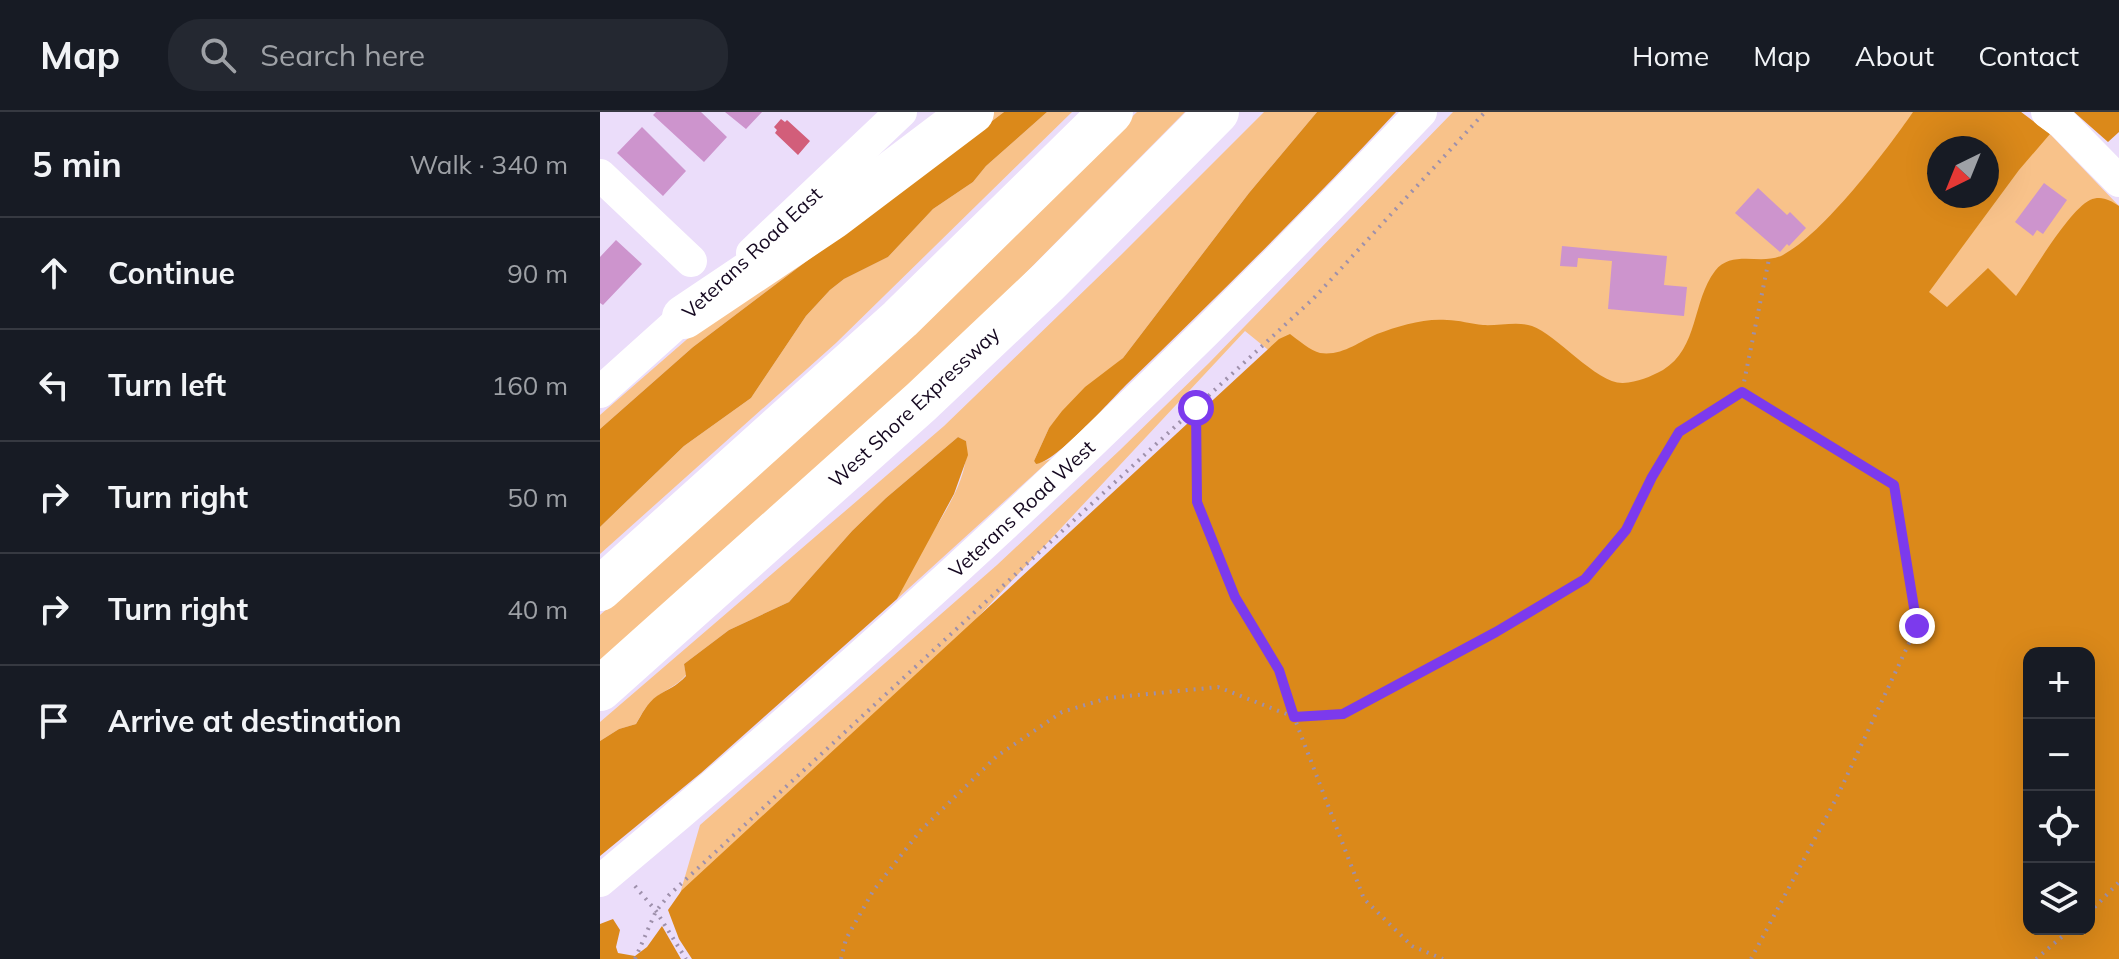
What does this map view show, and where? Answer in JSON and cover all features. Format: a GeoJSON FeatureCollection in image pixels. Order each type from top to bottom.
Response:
{"type":"FeatureCollection","features":[{"type":"Feature","properties":{"kind":"highway"},"geometry":{"type":"LineString","coordinates":[[684,317],[833,217],[972,112]]}},
{"type":"Feature","properties":{"kind":"highway"},"geometry":{"type":"LineString","coordinates":[[600,589],[889,330],[1111,112]]}},
{"type":"Feature","properties":{"kind":"highway","name":"West Shore Expressway"},"geometry":{"type":"LineString","coordinates":[[600,689],[921,402],[1048,282],[1217,112]]}},
{"type":"Feature","properties":{"kind":"street","name":"Veterans Road East"},"geometry":{"type":"LineString","coordinates":[[600,392],[901,112]]}},
{"type":"Feature","properties":{"kind":"street","name":"Veterans Road West"},"geometry":{"type":"LineString","coordinates":[[600,881],[775,732],[1021,512],[1267,272],[1421,112]]}},
{"type":"Feature","properties":{"kind":"street"},"geometry":{"type":"LineString","coordinates":[[2047,112],[2062,123],[2119,181]]}},
{"type":"Feature","properties":{"kind":"street"},"geometry":{"type":"LineString","coordinates":[[600,175],[691,261]]}},
{"type":"Feature","properties":{"kind":"path"},"geometry":{"type":"LineString","coordinates":[[635,959],[656,911],[669,895],[1314,298],[1485,112]]}},
{"type":"Feature","properties":{"kind":"path"},"geometry":{"type":"LineString","coordinates":[[841,959],[846,939],[873,891],[921,830],[997,756],[1062,712],[1108,698],[1218,687],[1294,717],[1343,714],[1496,632],[1585,579],[1626,530],[1679,432],[1742,392],[1769,259]]}},
{"type":"Feature","properties":{"kind":"path"},"geometry":{"type":"LineString","coordinates":[[1742,392],[1894,485],[1917,626],[1837,797],[1751,959]]}},
{"type":"Feature","properties":{"kind":"path"},"geometry":{"type":"LineString","coordinates":[[1196,408],[1197,502],[1235,597],[1279,670],[1364,899],[1412,946],[1443,959]]}},
{"type":"Feature","properties":{"kind":"path"},"geometry":{"type":"LineString","coordinates":[[2095,907],[2119,882]]}},
{"type":"Feature","properties":{"kind":"path"},"geometry":{"type":"LineString","coordinates":[[656,911],[686,959]]}},
{"type":"Feature","properties":{"kind":"path"},"geometry":{"type":"LineString","coordinates":[[2036,959],[2064,935]]}},
{"type":"Feature","properties":{"kind":"shaded area"},"geometry":{"type":"Polygon","coordinates":[[[989,112],[1004,112],[693,347],[600,429],[600,415],[693,334],[989,112]]]}},
{"type":"Feature","properties":{"kind":"shaded area"},"geometry":{"type":"Polygon","coordinates":[[[1004,112],[1047,112],[986,166],[973,182],[933,209],[888,257],[844,279],[830,290],[806,316],[751,398],[684,446],[600,527],[600,429],[693,347],[1004,112]]]}},
{"type":"Feature","properties":{"kind":"shaded area"},"geometry":{"type":"Polygon","coordinates":[[[1047,112],[1072,112],[836,343],[600,554],[600,527],[684,446],[751,398],[806,316],[830,290],[844,279],[888,257],[933,209],[973,182],[986,166],[1047,112]]]}},
{"type":"Feature","properties":{"kind":"shaded area"},"geometry":{"type":"Polygon","coordinates":[[[1137,112],[1185,112],[886,410],[600,662],[600,615],[791,445],[1137,112]]]}},
{"type":"Feature","properties":{"kind":"shaded area"},"geometry":{"type":"Polygon","coordinates":[[[1264,112],[1317,112],[1249,193],[1123,358],[1049,428],[1034,461],[1036,464],[1051,459],[897,599],[957,488],[966,457],[966,441],[958,437],[852,531],[789,602],[729,630],[684,664],[686,675],[652,701],[636,724],[619,729],[600,741],[600,722],[944,426],[1264,112]]]}},
{"type":"Feature","properties":{"kind":"shaded area"},"geometry":{"type":"Polygon","coordinates":[[[1317,112],[1396,112],[1297,216],[1082,430],[1056,453],[1036,464],[1034,461],[1049,428],[1062,411],[1085,387],[1123,358],[1249,193],[1317,112]]]}},
{"type":"Feature","properties":{"kind":"shaded area"},"geometry":{"type":"Polygon","coordinates":[[[1453,112],[2021,112],[2050,134],[2119,206],[2119,959],[709,959],[677,904],[700,825],[997,565],[1120,450],[1453,112]],[[1245,331],[966,630],[1356,421],[1245,331]]]}},
{"type":"Feature","properties":{"kind":"shaded area"},"geometry":{"type":"Polygon","coordinates":[[[1913,112],[2021,112],[2050,134],[1999,197],[1999,136],[1927,136],[1927,208],[1991,208],[1929,292],[1947,307],[1988,268],[2016,296],[2061,229],[2081,206],[2098,198],[2119,206],[2119,959],[692,959],[679,939],[668,910],[682,890],[1279,339],[1290,334],[1313,350],[1328,353],[1420,321],[1521,324],[1532,326],[1553,338],[1601,376],[1623,383],[1634,382],[1663,370],[1675,361],[1689,337],[1708,283],[1722,264],[1738,259],[1766,259],[1783,255],[1817,229],[1871,168],[1913,112]]]}},
{"type":"Feature","properties":{"kind":"shaded area"},"geometry":{"type":"Polygon","coordinates":[[[2074,112],[2119,112],[2119,132],[2108,142],[2074,112]]]}},
{"type":"Feature","properties":{"kind":"shaded area"},"geometry":{"type":"Polygon","coordinates":[[[781,119],[787,120],[810,141],[798,155],[775,133],[777,130],[774,127],[781,119]]]}},
{"type":"Feature","properties":{"kind":"shaded area"},"geometry":{"type":"Polygon","coordinates":[[[958,437],[966,441],[968,455],[954,494],[897,599],[701,773],[600,856],[600,741],[619,729],[636,724],[653,699],[686,676],[684,664],[729,630],[789,602],[852,531],[958,437]]]}},
{"type":"Feature","properties":{"kind":"shaded area"},"geometry":{"type":"Polygon","coordinates":[[[613,919],[620,930],[616,947],[618,953],[635,956],[647,947],[662,926],[681,959],[600,959],[600,924],[613,919]]]}},
{"type":"Feature","properties":{"kind":"building"},"geometry":{"type":"Polygon","coordinates":[[[656,112],[701,112],[727,137],[704,162],[653,115],[656,112]]]}},
{"type":"Feature","properties":{"kind":"building"},"geometry":{"type":"Polygon","coordinates":[[[725,112],[762,112],[746,129],[725,112]]]}},
{"type":"Feature","properties":{"kind":"building"},"geometry":{"type":"Polygon","coordinates":[[[642,127],[686,171],[663,196],[617,153],[642,127]]]}},
{"type":"Feature","properties":{"kind":"building"},"geometry":{"type":"Polygon","coordinates":[[[2044,183],[2067,200],[2043,234],[2037,230],[2033,236],[2015,222],[2044,183]]]}},
{"type":"Feature","properties":{"kind":"building"},"geometry":{"type":"Polygon","coordinates":[[[1758,188],[1806,228],[1780,252],[1735,213],[1758,188]]]}},
{"type":"Feature","properties":{"kind":"building"},"geometry":{"type":"Polygon","coordinates":[[[616,240],[642,264],[603,305],[600,303],[600,257],[616,240]]]}},
{"type":"Feature","properties":{"kind":"building"},"geometry":{"type":"Polygon","coordinates":[[[1562,246],[1667,256],[1664,285],[1687,287],[1684,316],[1608,309],[1612,261],[1578,258],[1577,267],[1560,266],[1562,246]]]}},
{"type":"Feature","properties":{"kind":"route"},"geometry":{"type":"LineString","coordinates":[[1196,408],[1197,502],[1235,597],[1279,670],[1294,717],[1343,714],[1496,632],[1585,579],[1626,530],[1679,432],[1742,392],[1894,485],[1917,626]]}}]}
